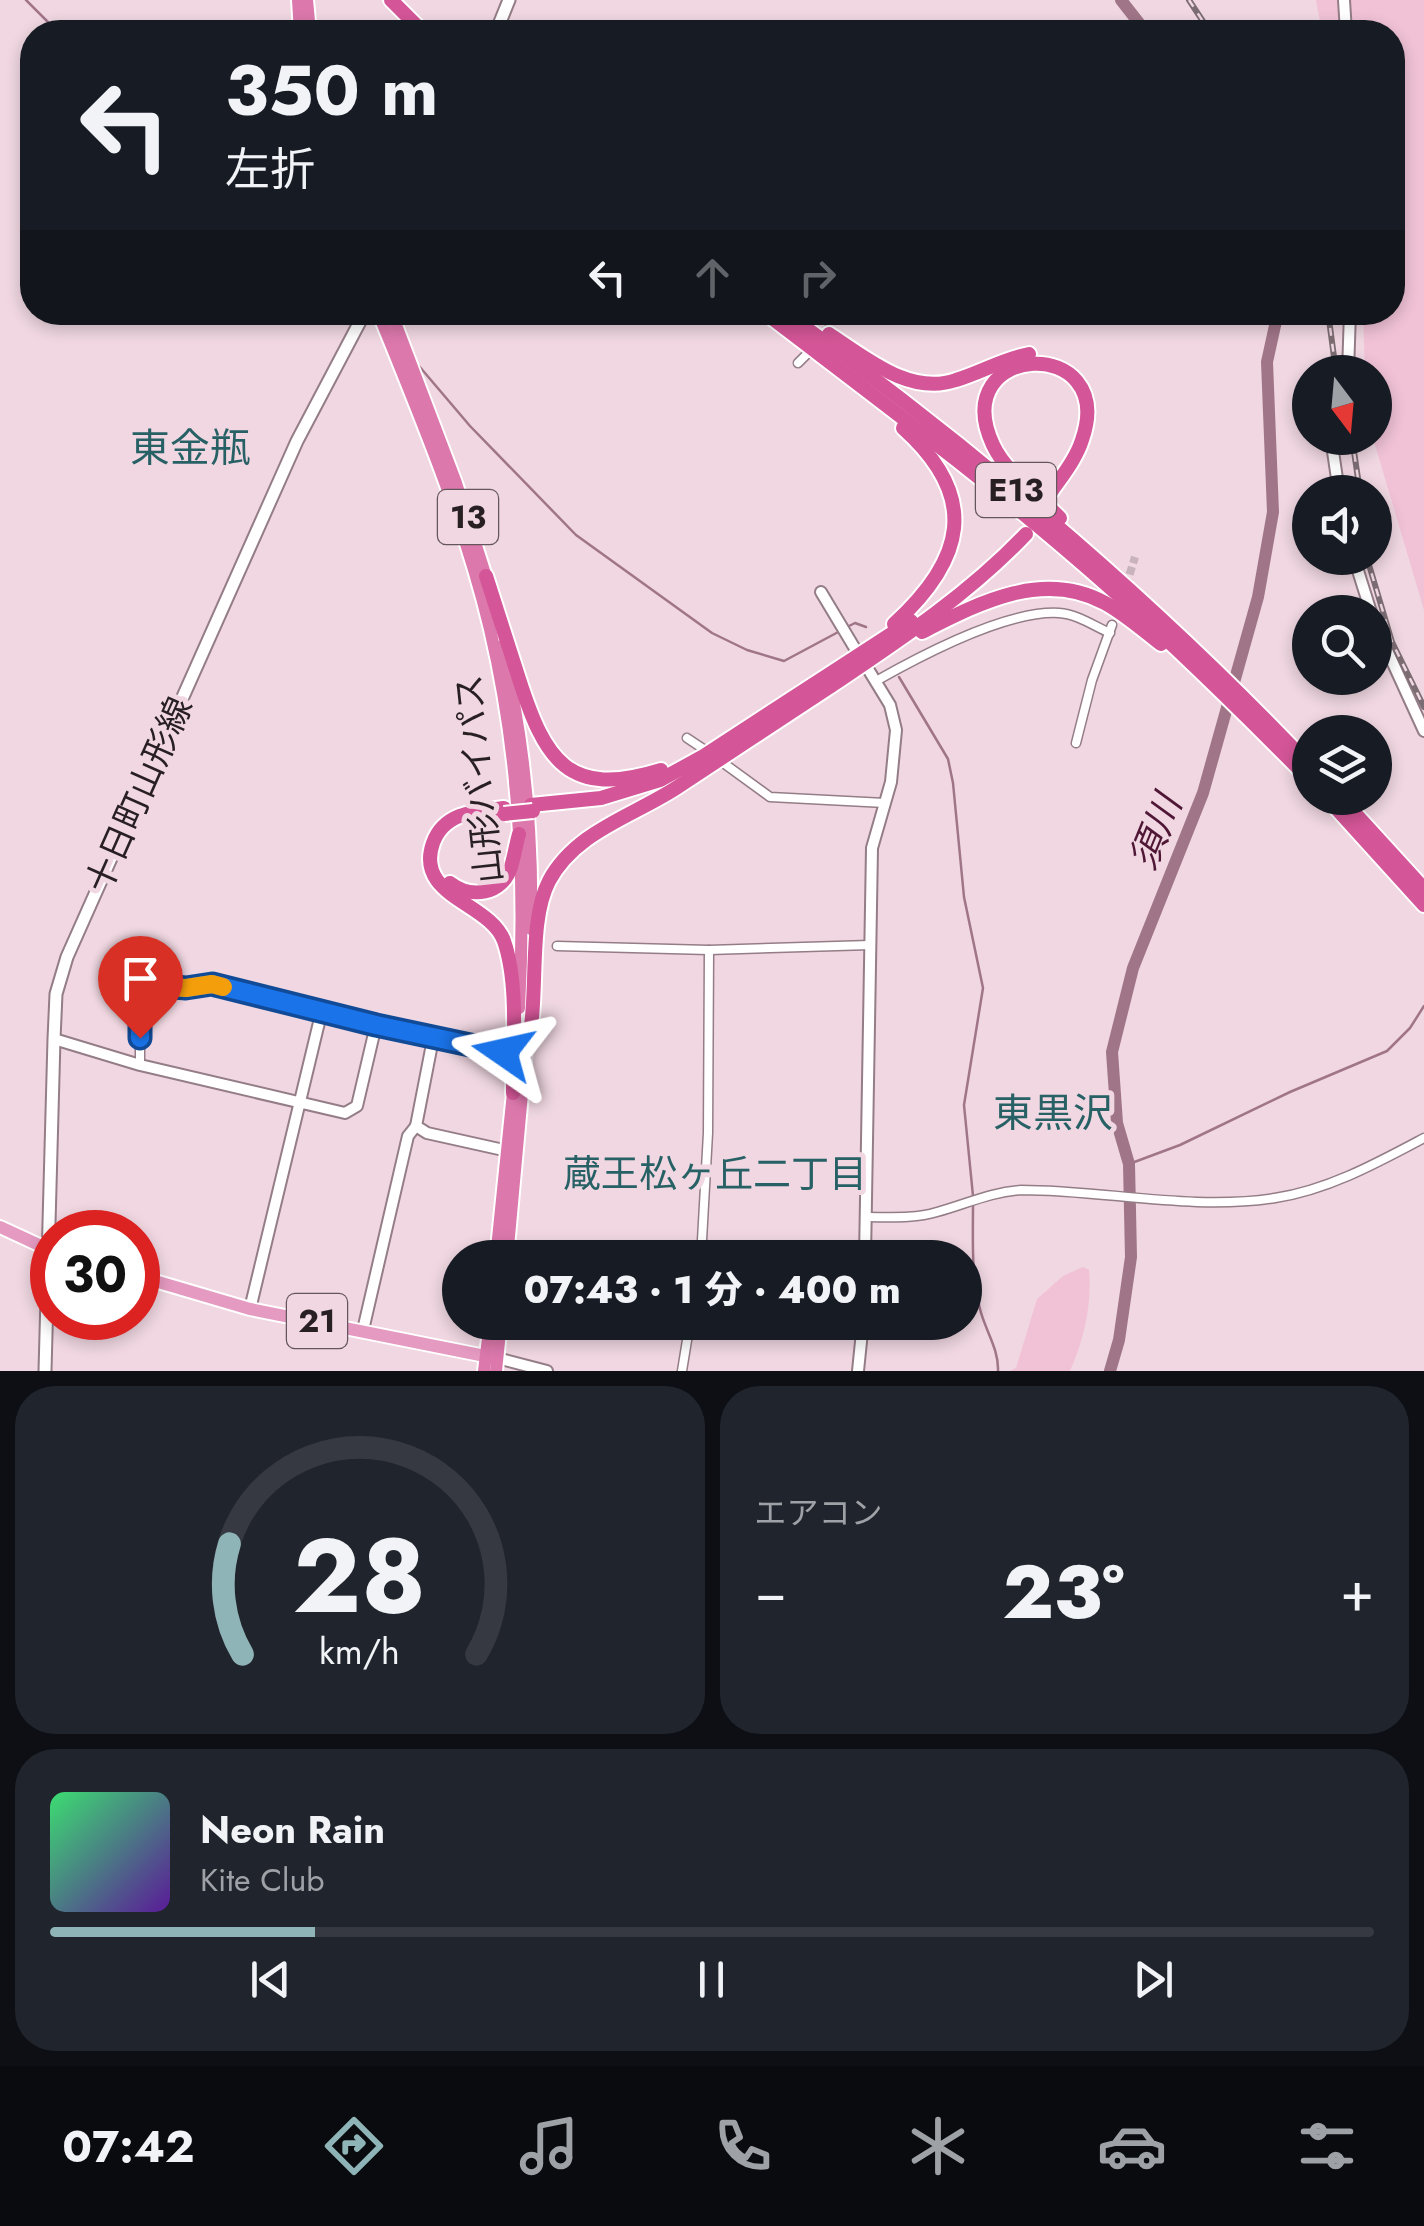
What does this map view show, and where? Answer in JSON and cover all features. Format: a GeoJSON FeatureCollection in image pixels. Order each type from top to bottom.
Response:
{"type":"FeatureCollection","features":[{"type":"Feature","properties":{"kind":"highway"},"geometry":{"type":"LineString","coordinates":[[391,0],[411,20]]}},
{"type":"Feature","properties":{"kind":"highway","name":"山形バイパス"},"geometry":{"type":"LineString","coordinates":[[383,325],[447,488],[490,629],[508,727],[518,834],[521,965],[498,1240]]}},
{"type":"Feature","properties":{"kind":"highway","name":"山形バイパス"},"geometry":{"type":"LineString","coordinates":[[395,325],[443,448],[486,576],[515,703],[526,792],[532,907],[527,1046],[509,1240]]}},
{"type":"Feature","properties":{"kind":"highway"},"geometry":{"type":"LineString","coordinates":[[776,325],[912,436],[936,464],[947,486],[954,537],[946,562],[920,599],[874,650]]}},
{"type":"Feature","properties":{"kind":"highway","name":"E13"},"geometry":{"type":"LineString","coordinates":[[777,325],[958,460],[1201,656],[1292,757]]}},
{"type":"Feature","properties":{"kind":"highway","name":"E13"},"geometry":{"type":"LineString","coordinates":[[802,325],[942,429],[1151,618],[1255,724],[1292,753]]}},
{"type":"Feature","properties":{"kind":"highway"},"geometry":{"type":"LineString","coordinates":[[815,325],[885,370],[930,386],[954,382],[1004,359],[1030,354],[1056,356],[1075,367],[1088,383],[1096,403],[1095,426],[1085,452],[1053,496],[1083,439],[1086,402],[1078,384],[1064,369],[1047,362],[1028,362],[1007,369],[992,386],[985,406],[994,449],[1151,618]]}},
{"type":"Feature","properties":{"kind":"highway"},"geometry":{"type":"LineString","coordinates":[[513,1093],[511,966],[502,936],[493,924],[440,884],[430,859],[435,839],[448,822],[458,816],[601,798],[660,780],[711,756],[874,650],[946,597],[1023,532]]}},
{"type":"Feature","properties":{"kind":"highway"},"geometry":{"type":"LineString","coordinates":[[486,576],[535,730],[557,762],[592,778],[616,780],[711,756]]}},
{"type":"Feature","properties":{"kind":"highway"},"geometry":{"type":"LineString","coordinates":[[874,650],[1024,589],[1079,592],[1151,618]]}},
{"type":"Feature","properties":{"kind":"highway"},"geometry":{"type":"LineString","coordinates":[[527,1046],[534,1020],[541,906],[547,884],[564,858],[585,840],[675,789],[711,756]]}},
{"type":"Feature","properties":{"kind":"highway"},"geometry":{"type":"LineString","coordinates":[[504,811],[464,822],[453,830],[444,840],[438,857],[442,873],[462,892],[491,890],[511,867],[518,834]]}},
{"type":"Feature","properties":{"kind":"highway"},"geometry":{"type":"LineString","coordinates":[[1343,815],[1424,904]]}},
{"type":"Feature","properties":{"kind":"highway"},"geometry":{"type":"LineString","coordinates":[[1356,815],[1424,889]]}},
{"type":"Feature","properties":{"kind":"highway"},"geometry":{"type":"LineString","coordinates":[[484,1371],[493,1361]]}},
{"type":"Feature","properties":{"kind":"main road","name":"十日町山形線"},"geometry":{"type":"LineString","coordinates":[[51,1210],[56,994],[73,943],[297,442],[357,325]]}},
{"type":"Feature","properties":{"kind":"main road"},"geometry":{"type":"LineString","coordinates":[[0,1227],[30,1241]]}},
{"type":"Feature","properties":{"kind":"main road","name":"21"},"geometry":{"type":"LineString","coordinates":[[160,1282],[250,1309],[363,1330],[493,1361]]}},
{"type":"Feature","properties":{"kind":"main road","name":"十日町山形線"},"geometry":{"type":"LineString","coordinates":[[45,1371],[46,1340]]}},
{"type":"Feature","properties":{"kind":"street"},"geometry":{"type":"LineString","coordinates":[[1349,355],[1350,325]]}},
{"type":"Feature","properties":{"kind":"street"},"geometry":{"type":"LineString","coordinates":[[798,363],[806,355]]}},
{"type":"Feature","properties":{"kind":"street"},"geometry":{"type":"LineString","coordinates":[[820,592],[854,648]]}},
{"type":"Feature","properties":{"kind":"street"},"geometry":{"type":"LineString","coordinates":[[876,681],[1015,617],[1058,613],[1074,616],[1111,630],[1092,680],[1076,743]]}},
{"type":"Feature","properties":{"kind":"street"},"geometry":{"type":"LineString","coordinates":[[1392,661],[1424,732]]}},
{"type":"Feature","properties":{"kind":"street"},"geometry":{"type":"LineString","coordinates":[[866,1240],[872,848],[892,782],[896,730],[890,705],[868,669]]}},
{"type":"Feature","properties":{"kind":"street"},"geometry":{"type":"LineString","coordinates":[[686,738],[770,798],[885,803]]}},
{"type":"Feature","properties":{"kind":"street"},"geometry":{"type":"LineString","coordinates":[[557,946],[709,950],[870,945]]}},
{"type":"Feature","properties":{"kind":"street"},"geometry":{"type":"LineString","coordinates":[[702,1240],[708,1133],[709,950]]}},
{"type":"Feature","properties":{"kind":"street"},"geometry":{"type":"LineString","coordinates":[[140,1065],[140,984],[186,988],[212,984],[433,1039],[503,1052]]}},
{"type":"Feature","properties":{"kind":"street"},"geometry":{"type":"LineString","coordinates":[[250,1309],[322,1010]]}},
{"type":"Feature","properties":{"kind":"street"},"geometry":{"type":"LineString","coordinates":[[54,1039],[140,1065],[344,1113],[354,1110],[376,1025]]}},
{"type":"Feature","properties":{"kind":"street"},"geometry":{"type":"LineString","coordinates":[[363,1330],[408,1136],[416,1126],[433,1039]]}},
{"type":"Feature","properties":{"kind":"street"},"geometry":{"type":"LineString","coordinates":[[416,1126],[427,1133],[508,1151]]}},
{"type":"Feature","properties":{"kind":"street"},"geometry":{"type":"LineString","coordinates":[[866,1217],[907,1218],[1021,1190],[1227,1202],[1277,1198],[1336,1181],[1424,1138]]}},
{"type":"Feature","properties":{"kind":"street"},"geometry":{"type":"LineString","coordinates":[[682,1371],[687,1340]]}},
{"type":"Feature","properties":{"kind":"street"},"geometry":{"type":"LineString","coordinates":[[858,1371],[861,1340]]}},
{"type":"Feature","properties":{"kind":"street"},"geometry":{"type":"LineString","coordinates":[[493,1361],[548,1371]]}},
{"type":"Feature","properties":{"kind":"shaded area"},"geometry":{"type":"Polygon","coordinates":[[[1316,0],[1424,0],[1424,610],[1392,502],[1392,475],[1384,475],[1378,455],[1392,455],[1392,355],[1364,355],[1363,325],[1405,325],[1405,20],[1320,20],[1316,0]]]}},
{"type":"Feature","properties":{"kind":"shaded area"},"geometry":{"type":"Polygon","coordinates":[[[1083,1267],[1089,1270],[1088,1309],[1070,1371],[1010,1371],[1016,1368],[1037,1299],[1063,1276],[1083,1267]]]}},
{"type":"Feature","properties":{"kind":"waterway"},"geometry":{"type":"LineString","coordinates":[[26,0],[46,20]]}},
{"type":"Feature","properties":{"kind":"waterway","name":"須川"},"geometry":{"type":"LineString","coordinates":[[1121,0],[1137,20]]}},
{"type":"Feature","properties":{"kind":"waterway","name":"須川"},"geometry":{"type":"LineString","coordinates":[[1110,1371],[1119,1340],[1131,1257],[1129,1164],[1117,1123],[1112,1052],[1133,968],[1203,793],[1258,597],[1273,512],[1267,362],[1275,325]]}},
{"type":"Feature","properties":{"kind":"waterway"},"geometry":{"type":"LineString","coordinates":[[419,366],[470,426],[576,535],[712,633],[747,650],[784,661],[842,630]]}},
{"type":"Feature","properties":{"kind":"waterway"},"geometry":{"type":"LineString","coordinates":[[849,626],[855,623],[866,627]]}},
{"type":"Feature","properties":{"kind":"waterway"},"geometry":{"type":"LineString","coordinates":[[899,677],[948,759],[964,897],[983,988],[964,1105],[973,1196]]}},
{"type":"Feature","properties":{"kind":"waterway"},"geometry":{"type":"LineString","coordinates":[[1129,1164],[1180,1145],[1387,1051],[1410,1028],[1424,1006]]}},
{"type":"Feature","properties":{"kind":"waterway"},"geometry":{"type":"LineString","coordinates":[[973,1204],[975,1283],[998,1371]]}},
{"type":"Feature","properties":{"kind":"tunnel"},"geometry":{"type":"LineString","coordinates":[[824,332],[830,325]]}},
{"type":"Feature","properties":{"kind":"tunnel"},"geometry":{"type":"LineString","coordinates":[[1126,586],[1135,557]]}},
{"type":"Feature","properties":{"kind":"railway"},"geometry":{"type":"LineString","coordinates":[[1189,0],[1202,20]]}},
{"type":"Feature","properties":{"kind":"railway"},"geometry":{"type":"LineString","coordinates":[[1330,325],[1334,355]]}},
{"type":"Feature","properties":{"kind":"railway"},"geometry":{"type":"LineString","coordinates":[[1355,455],[1357,475]]}},
{"type":"Feature","properties":{"kind":"railway"},"geometry":{"type":"LineString","coordinates":[[1372,575],[1392,642],[1424,707]]}},
{"type":"Feature","properties":{"kind":"slow traffic"},"geometry":{"type":"LineString","coordinates":[[140,986],[223,987]]}},
{"type":"Feature","properties":{"kind":"district","name":"東金瓶"},"geometry":{"type":"Point","coordinates":[190,448]}},
{"type":"Feature","properties":{"kind":"district","name":"東黒沢"},"geometry":{"type":"Point","coordinates":[1053,1113]}},
{"type":"Feature","properties":{"kind":"district","name":"蔵王松ヶ丘二丁目"},"geometry":{"type":"Point","coordinates":[715,1173]}},
{"type":"Feature","properties":{"kind":"route"},"geometry":{"type":"LineString","coordinates":[[140,1038],[140,984],[186,988],[212,984],[433,1039],[503,1052]]}}]}
